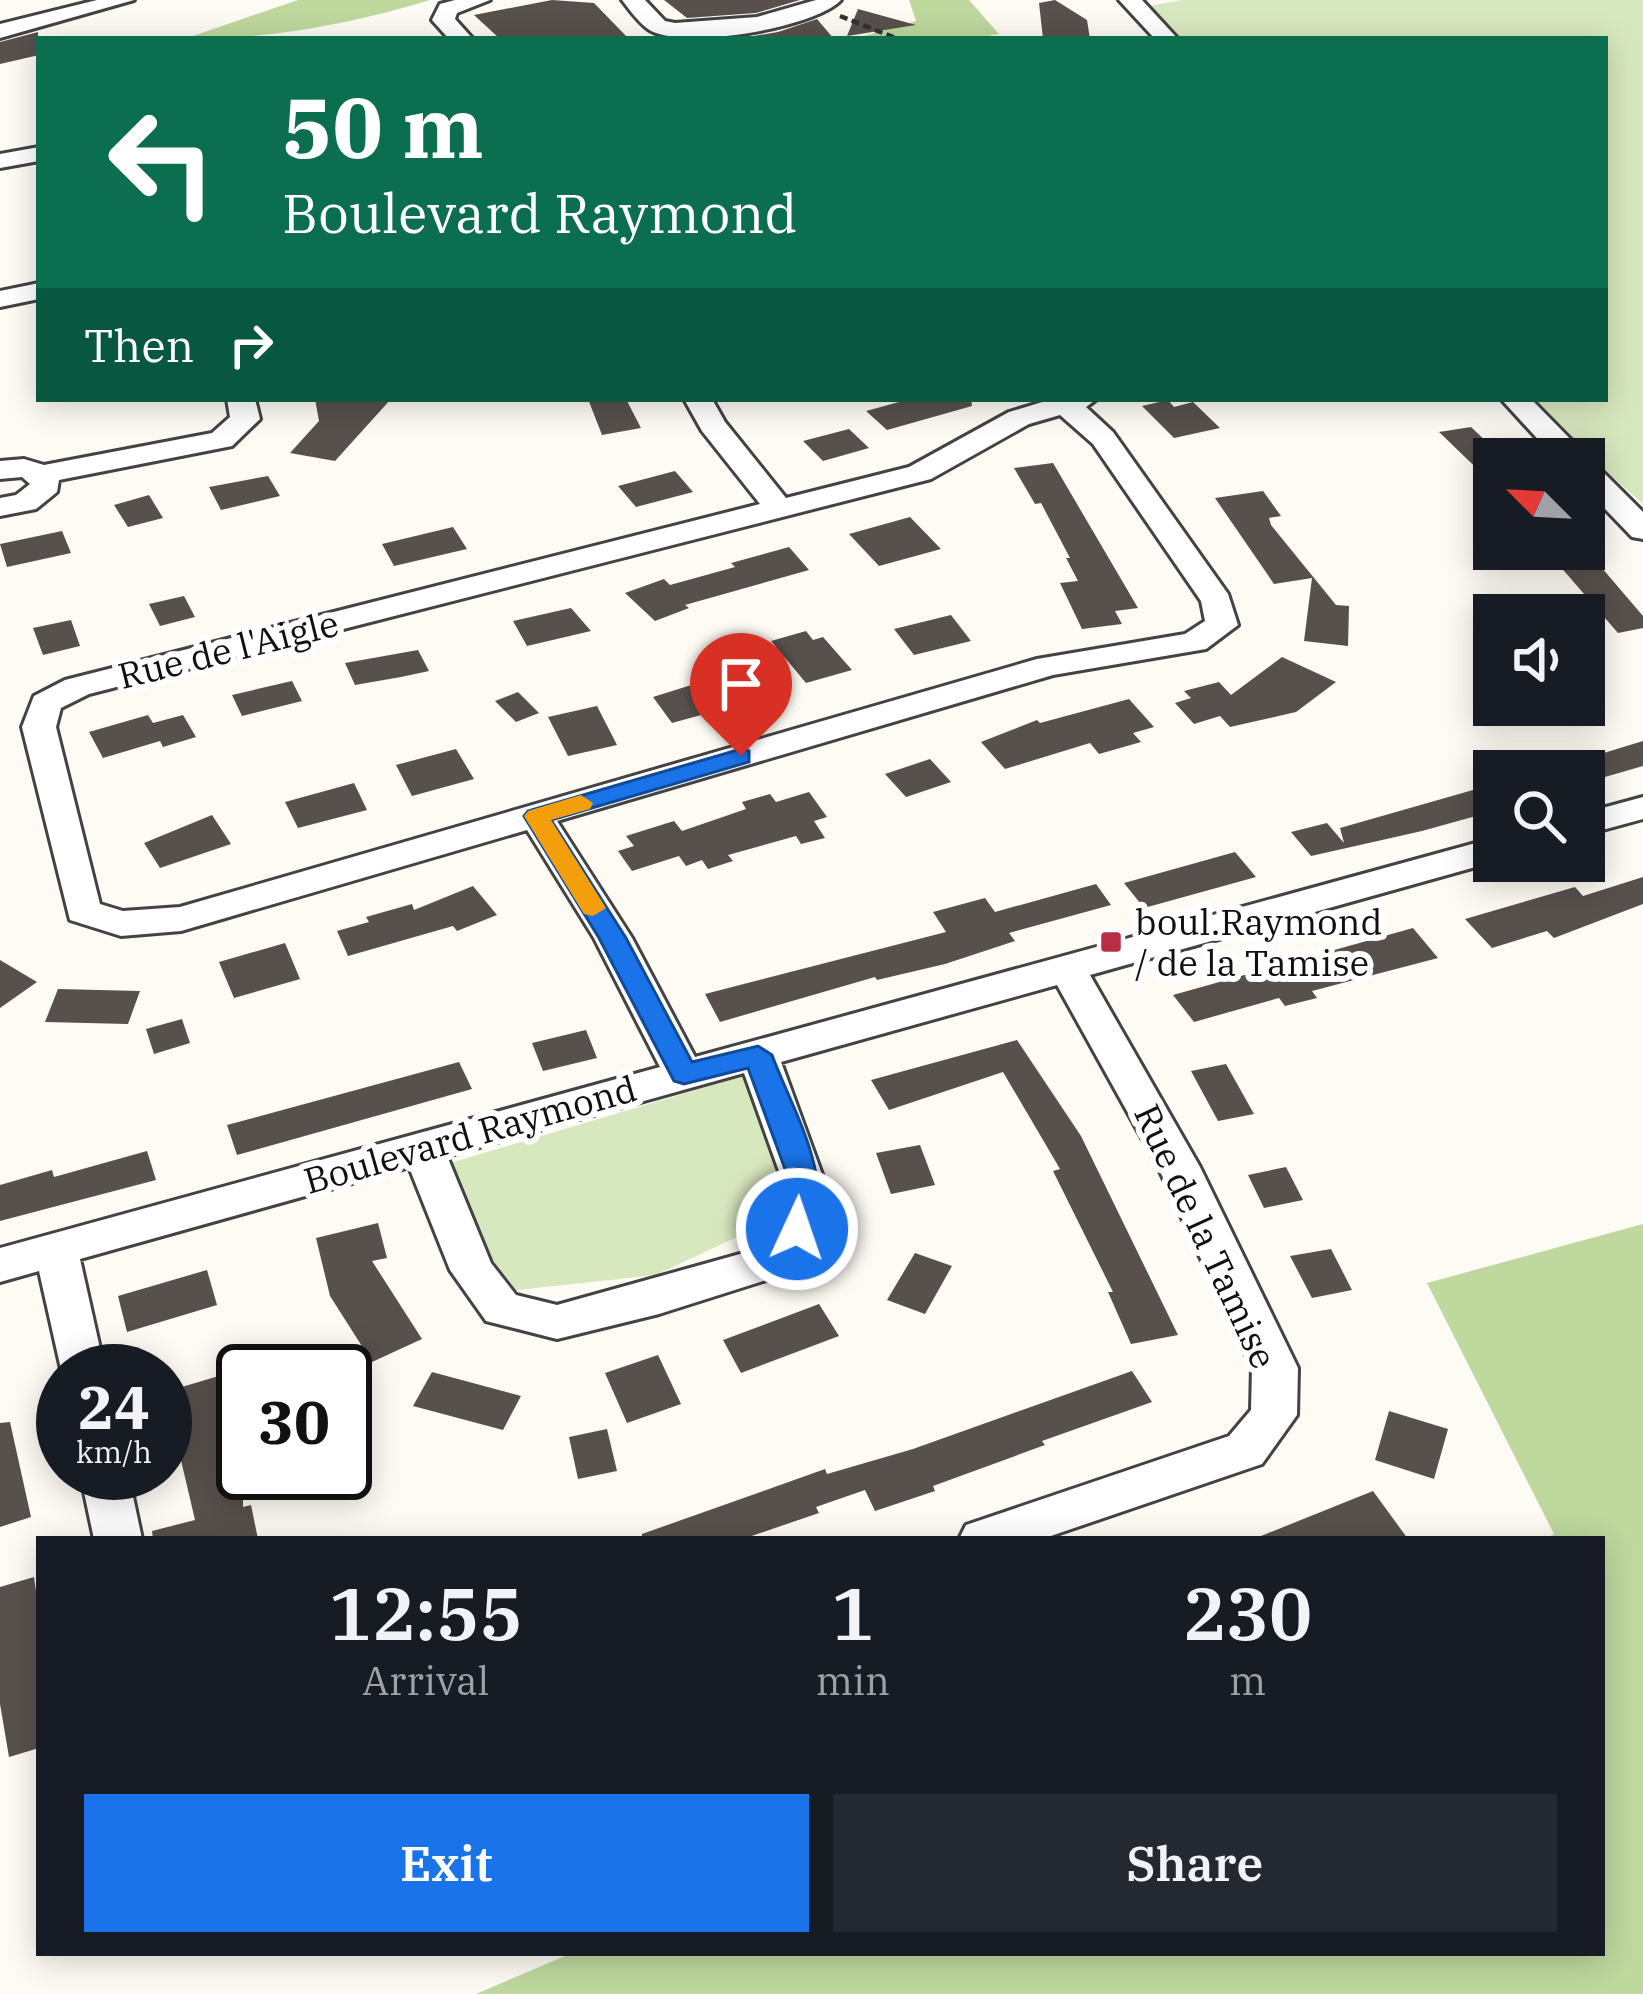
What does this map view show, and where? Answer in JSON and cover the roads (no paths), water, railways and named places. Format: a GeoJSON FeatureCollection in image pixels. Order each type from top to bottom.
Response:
{"type":"FeatureCollection","features":[{"type":"Feature","properties":{"kind":"street"},"geometry":{"type":"LineString","coordinates":[[0,20],[84,0]]}},
{"type":"Feature","properties":{"kind":"street"},"geometry":{"type":"LineString","coordinates":[[0,31],[123,0]]}},
{"type":"Feature","properties":{"kind":"street"},"geometry":{"type":"LineString","coordinates":[[459,36],[442,20],[448,9],[479,0]]}},
{"type":"Feature","properties":{"kind":"street"},"geometry":{"type":"LineString","coordinates":[[633,0],[657,26],[675,30],[827,4]]}},
{"type":"Feature","properties":{"kind":"street"},"geometry":{"type":"LineString","coordinates":[[1130,0],[1164,36]]}},
{"type":"Feature","properties":{"kind":"street"},"geometry":{"type":"LineString","coordinates":[[0,161],[36,155]]}},
{"type":"Feature","properties":{"kind":"street"},"geometry":{"type":"LineString","coordinates":[[0,298],[36,292]]}},
{"type":"Feature","properties":{"kind":"street"},"geometry":{"type":"LineString","coordinates":[[0,470],[23,468],[42,474],[221,440],[245,419],[242,402]]}},
{"type":"Feature","properties":{"kind":"street"},"geometry":{"type":"LineString","coordinates":[[700,402],[712,425],[781,510]]}},
{"type":"Feature","properties":{"kind":"street","name":"Rue de l'Aigle"},"geometry":{"type":"LineString","coordinates":[[1074,402],[1217,602],[1222,625],[1194,642],[1049,666],[181,919],[122,924],[82,910],[38,727],[46,703],[77,687],[920,473],[1019,418],[1074,402]]}},
{"type":"Feature","properties":{"kind":"street"},"geometry":{"type":"LineString","coordinates":[[1518,402],[1553,438]]}},
{"type":"Feature","properties":{"kind":"street"},"geometry":{"type":"LineString","coordinates":[[0,507],[25,502],[42,492],[46,486],[42,474]]}},
{"type":"Feature","properties":{"kind":"street"},"geometry":{"type":"LineString","coordinates":[[1605,491],[1643,530]]}},
{"type":"Feature","properties":{"kind":"street"},"geometry":{"type":"LineString","coordinates":[[1605,818],[1643,808]]}},
{"type":"Feature","properties":{"kind":"street"},"geometry":{"type":"LineString","coordinates":[[536,816],[613,938],[684,1074]]}},
{"type":"Feature","properties":{"kind":"street","name":"Boulevard Raymond"},"geometry":{"type":"LineString","coordinates":[[0,1265],[1473,856]]}},
{"type":"Feature","properties":{"kind":"street","name":"Rue de la Tamise"},"geometry":{"type":"LineString","coordinates":[[992,1536],[1245,1450],[1274,1414],[1275,1368],[1179,1167],[1067,968]]}},
{"type":"Feature","properties":{"kind":"street"},"geometry":{"type":"LineString","coordinates":[[419,1149],[433,1168],[472,1270],[502,1309],[556,1322],[659,1297],[773,1261],[797,1229],[806,1188],[758,1055]]}},
{"type":"Feature","properties":{"kind":"street"},"geometry":{"type":"LineString","coordinates":[[56,1249],[76,1344]]}},
{"type":"Feature","properties":{"kind":"street"},"geometry":{"type":"LineString","coordinates":[[110,1500],[117,1536]]}},
{"type":"Feature","properties":{"kind":"place","name":"boul.Raymond / de la Tamise"},"geometry":{"type":"Point","coordinates":[1111,942]}}]}
